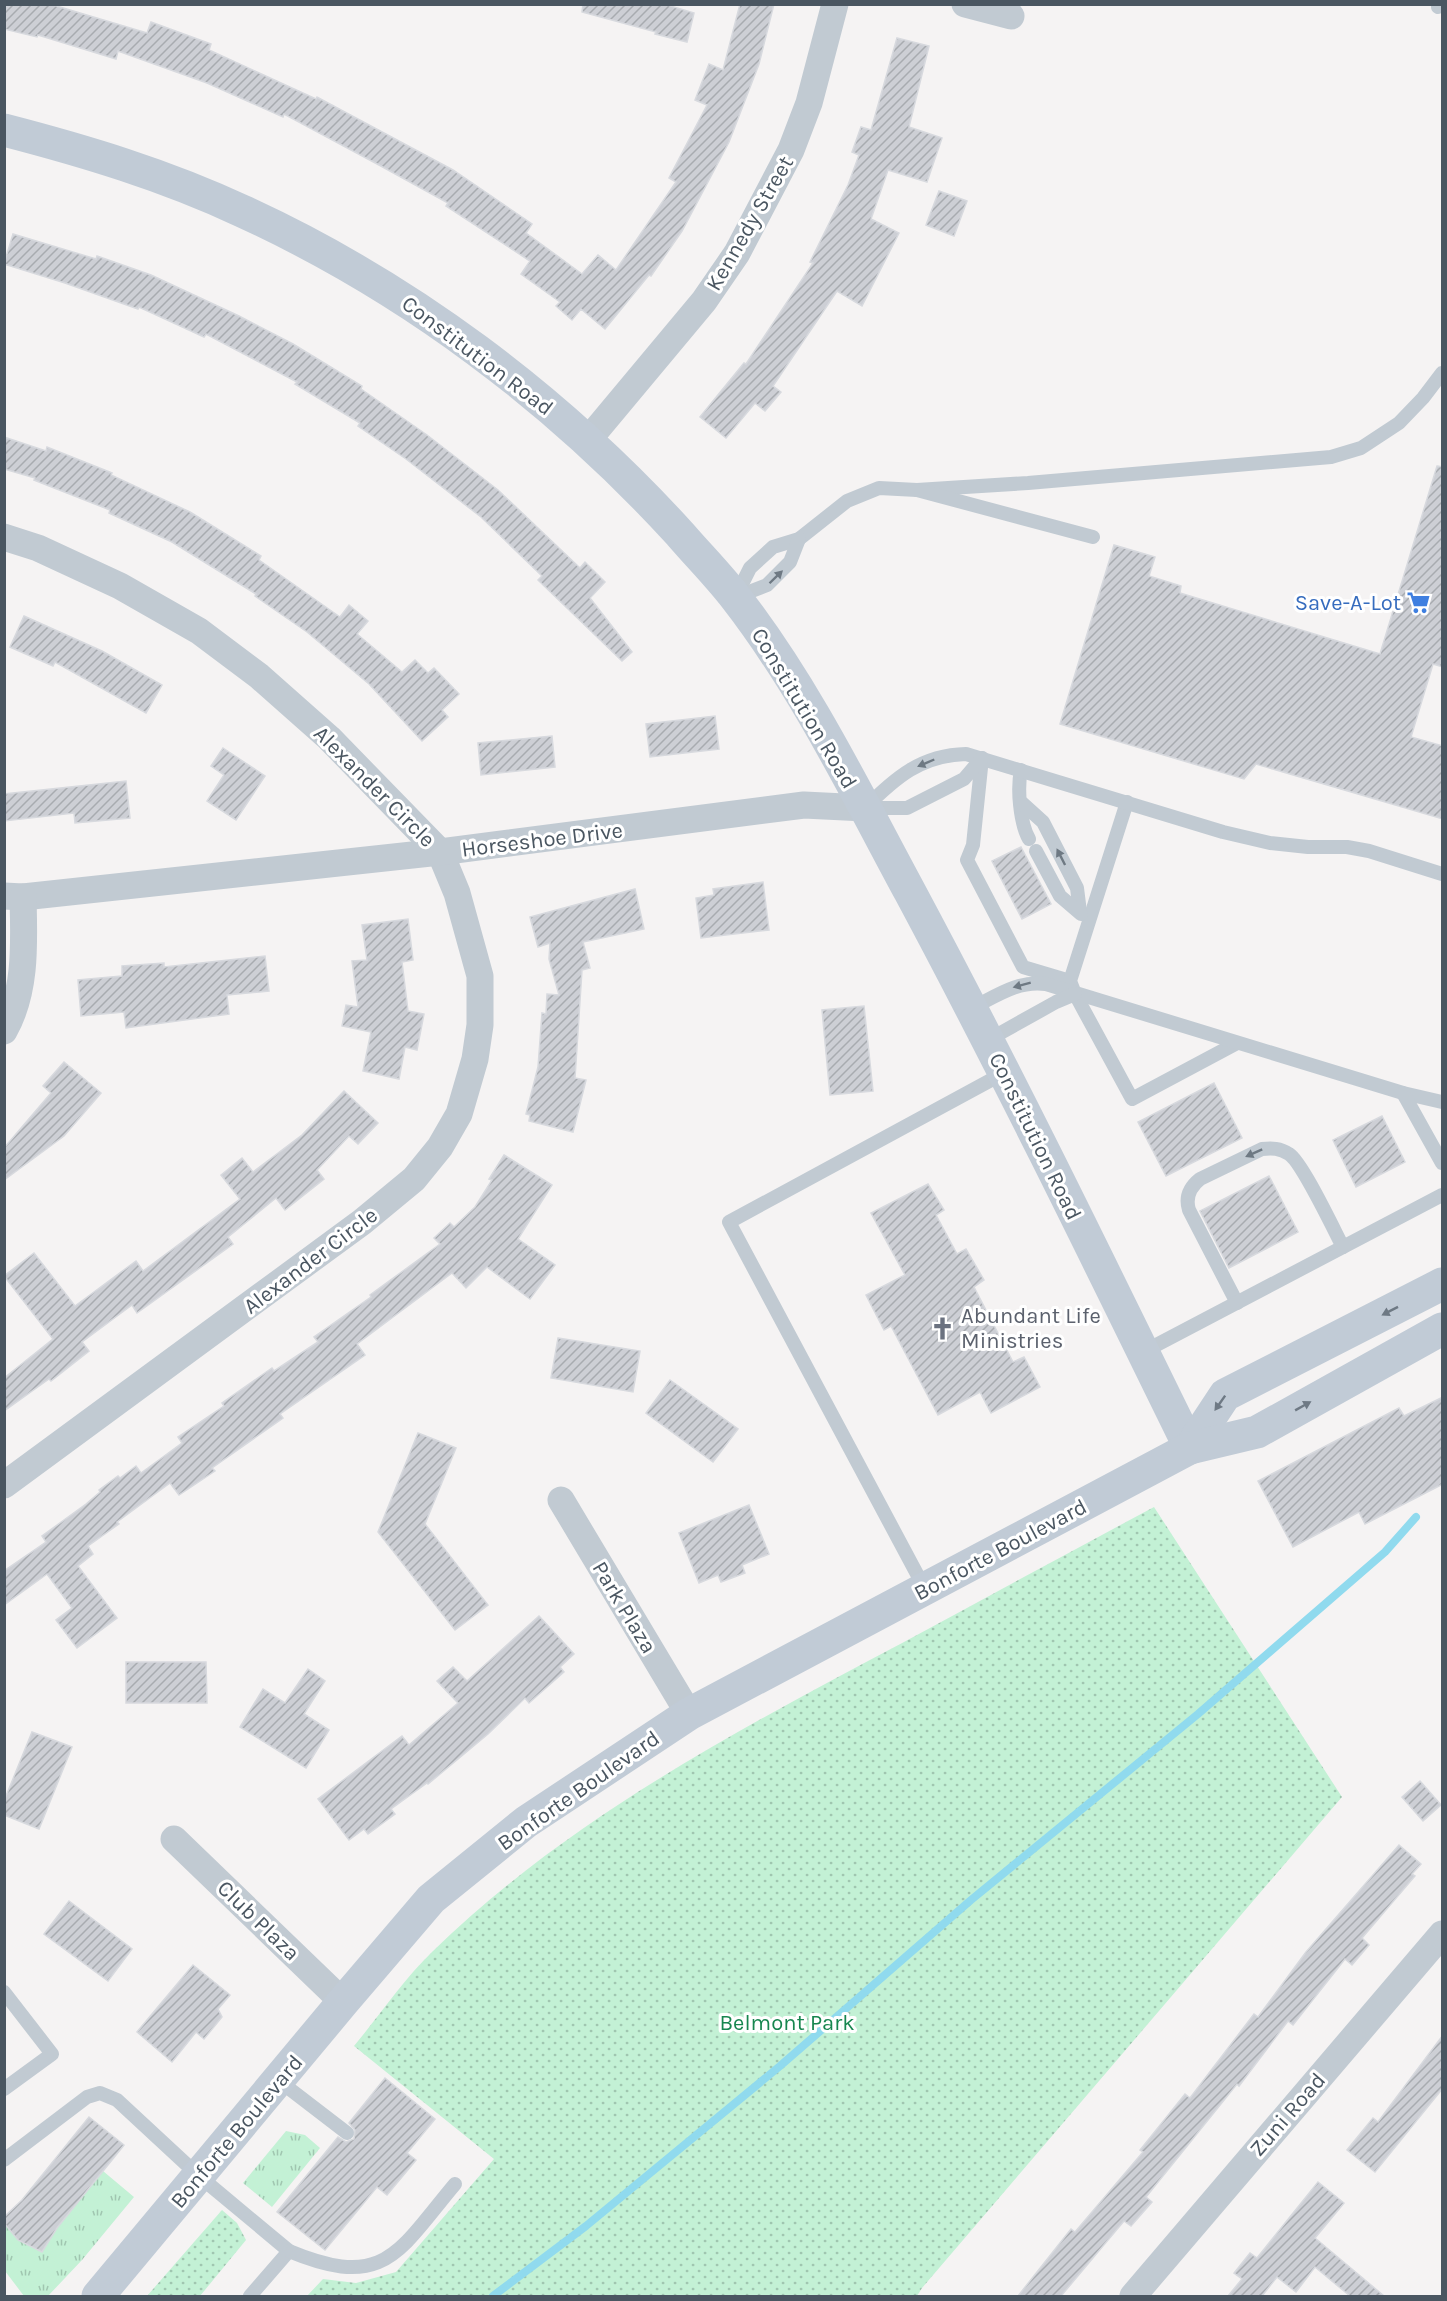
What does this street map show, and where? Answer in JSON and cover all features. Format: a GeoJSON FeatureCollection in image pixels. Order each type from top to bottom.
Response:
{"type":"FeatureCollection","features":[{"type":"Feature","properties":{"kind":"main road","name":"Constitution Road"},"geometry":{"type":"LineString","coordinates":[[4,130],[79,149],[165,178],[240,210],[316,248],[386,288],[514,378],[588,440],[657,509],[735,597],[795,682],[972,1008],[1190,1448]]}},
{"type":"Feature","properties":{"kind":"main road","name":"Bonforte Boulevard"},"geometry":{"type":"LineString","coordinates":[[1190,1448],[1225,1395],[1443,1284]]}},
{"type":"Feature","properties":{"kind":"main road","name":"Bonforte Boulevard"},"geometry":{"type":"LineString","coordinates":[[98,2296],[431,1899],[526,1822],[689,1714],[1190,1448],[1257,1432],[1443,1329]]}},
{"type":"Feature","properties":{"kind":"street","name":"Kennedy Street"},"geometry":{"type":"LineString","coordinates":[[588,440],[704,302],[737,254],[791,150],[809,103],[835,4]]}},
{"type":"Feature","properties":{"kind":"street"},"geometry":{"type":"LineString","coordinates":[[965,4],[1011,16]]}},
{"type":"Feature","properties":{"kind":"street","name":"Alexander Circle"},"geometry":{"type":"LineString","coordinates":[[4,537],[38,548],[120,586],[199,631],[260,676],[329,738],[440,852],[457,893],[480,976],[480,1025],[468,1086],[459,1113],[440,1147],[414,1179],[363,1222],[4,1485]]}},
{"type":"Feature","properties":{"kind":"street","name":"Horseshoe Drive"},"geometry":{"type":"LineString","coordinates":[[14,896],[440,852],[804,806],[865,808]]}},
{"type":"Feature","properties":{"kind":"street"},"geometry":{"type":"LineString","coordinates":[[4,1031],[18,992],[24,958],[14,896]]}},
{"type":"Feature","properties":{"kind":"street","name":"Park Plaza"},"geometry":{"type":"LineString","coordinates":[[561,1500],[689,1714]]}},
{"type":"Feature","properties":{"kind":"street","name":"Club Plaza"},"geometry":{"type":"LineString","coordinates":[[174,1839],[343,2002]]}},
{"type":"Feature","properties":{"kind":"street","name":"Zuni Road"},"geometry":{"type":"LineString","coordinates":[[1133,2296],[1443,1934]]}},
{"type":"Feature","properties":{"kind":"lane"},"geometry":{"type":"LineString","coordinates":[[735,597],[750,568],[773,547],[799,538],[847,501],[879,488],[917,490],[1028,483],[1331,457],[1361,448],[1399,423],[1424,398],[1443,373]]}},
{"type":"Feature","properties":{"kind":"lane"},"geometry":{"type":"LineString","coordinates":[[917,490],[1093,537]]}},
{"type":"Feature","properties":{"kind":"lane"},"geometry":{"type":"LineString","coordinates":[[735,597],[767,585],[790,562],[799,538]]}},
{"type":"Feature","properties":{"kind":"lane"},"geometry":{"type":"LineString","coordinates":[[865,808],[894,780],[925,762],[948,755],[966,754],[1223,832],[1270,843],[1308,847],[1347,847],[1369,851],[1443,874]]}},
{"type":"Feature","properties":{"kind":"lane"},"geometry":{"type":"LineString","coordinates":[[865,808],[907,808],[964,779],[982,758]]}},
{"type":"Feature","properties":{"kind":"lane"},"geometry":{"type":"LineString","coordinates":[[982,758],[973,845],[968,860],[1023,967],[1073,987],[1237,1043],[1402,1093],[1443,1102]]}},
{"type":"Feature","properties":{"kind":"lane"},"geometry":{"type":"LineString","coordinates":[[1021,770],[1019,794],[1022,803],[1023,828],[1060,896],[1080,912]]}},
{"type":"Feature","properties":{"kind":"lane"},"geometry":{"type":"LineString","coordinates":[[988,1040],[1056,1002],[1073,987],[1087,926],[1127,802]]}},
{"type":"Feature","properties":{"kind":"lane"},"geometry":{"type":"LineString","coordinates":[[1022,803],[1043,822],[1077,888],[1080,912],[1087,926]]}},
{"type":"Feature","properties":{"kind":"lane"},"geometry":{"type":"LineString","coordinates":[[972,1008],[1019,984],[1033,982],[1073,987]]}},
{"type":"Feature","properties":{"kind":"lane"},"geometry":{"type":"LineString","coordinates":[[1073,987],[1132,1099],[1237,1043]]}},
{"type":"Feature","properties":{"kind":"lane"},"geometry":{"type":"LineString","coordinates":[[925,1589],[729,1222],[1004,1072]]}},
{"type":"Feature","properties":{"kind":"lane"},"geometry":{"type":"LineString","coordinates":[[1402,1093],[1443,1163]]}},
{"type":"Feature","properties":{"kind":"lane"},"geometry":{"type":"LineString","coordinates":[[1237,1303],[1187,1203],[1193,1185],[1200,1179],[1262,1149],[1271,1148],[1289,1154],[1302,1171],[1343,1248]]}},
{"type":"Feature","properties":{"kind":"lane"},"geometry":{"type":"LineString","coordinates":[[1143,1352],[1443,1195]]}},
{"type":"Feature","properties":{"kind":"lane"},"geometry":{"type":"LineString","coordinates":[[4,1992],[52,2055],[4,2089]]}},
{"type":"Feature","properties":{"kind":"lane"},"geometry":{"type":"LineString","coordinates":[[278,2080],[347,2133]]}},
{"type":"Feature","properties":{"kind":"lane"},"geometry":{"type":"LineString","coordinates":[[4,2160],[87,2097],[100,2093],[117,2100],[199,2176],[289,2251],[318,2263],[358,2268],[380,2262],[400,2249],[455,2184]]}},
{"type":"Feature","properties":{"kind":"lane"},"geometry":{"type":"LineString","coordinates":[[250,2296],[289,2251]]}},
{"type":"Feature","properties":{"kind":"green space","name":"Belmont Park"},"geometry":{"type":"Polygon","coordinates":[[[1154,1507],[1342,1797],[917,2296],[307,2296],[323,2279],[356,2283],[396,2272],[494,2159],[354,2046],[432,1952],[485,1904],[540,1860],[657,1780],[779,1709],[1154,1507]]]}},
{"type":"Feature","properties":{"kind":"green space"},"geometry":{"type":"Polygon","coordinates":[[[286,2131],[305,2135],[320,2148],[272,2207],[243,2183],[286,2131]]]}},
{"type":"Feature","properties":{"kind":"green space"},"geometry":{"type":"Polygon","coordinates":[[[103,2171],[134,2197],[82,2260],[48,2296],[24,2296],[5,2271],[5,2224],[18,2240],[42,2252],[57,2228],[103,2171]]]}},
{"type":"Feature","properties":{"kind":"green space"},"geometry":{"type":"Polygon","coordinates":[[[222,2210],[237,2223],[246,2240],[200,2296],[147,2296],[222,2210]]]}},
{"type":"Feature","properties":{"kind":"building"},"geometry":{"type":"Polygon","coordinates":[[[4,4],[50,4],[147,33],[151,22],[211,44],[209,50],[316,99],[317,97],[453,170],[532,224],[526,233],[582,274],[598,255],[616,270],[676,182],[669,178],[707,105],[695,100],[709,64],[723,70],[740,4],[774,4],[759,64],[729,142],[682,231],[651,276],[649,275],[605,329],[581,309],[572,320],[556,306],[560,302],[521,274],[530,261],[446,206],[448,203],[379,165],[284,114],[283,117],[207,83],[118,51],[116,59],[38,35],[37,37],[4,29],[4,4]]]}},
{"type":"Feature","properties":{"kind":"building"},"geometry":{"type":"Polygon","coordinates":[[[583,4],[664,4],[694,13],[687,42],[582,12],[583,4]]]}},
{"type":"Feature","properties":{"kind":"building"},"geometry":{"type":"Polygon","coordinates":[[[897,38],[929,46],[909,127],[942,138],[927,182],[888,170],[871,219],[899,233],[862,306],[837,291],[773,386],[781,392],[765,411],[755,403],[726,438],[700,417],[744,363],[746,364],[813,263],[810,262],[848,185],[859,155],[852,152],[861,127],[871,130],[897,38]]]}},
{"type":"Feature","properties":{"kind":"building"},"geometry":{"type":"Polygon","coordinates":[[[939,191],[967,201],[954,236],[926,225],[939,191]]]}},
{"type":"Feature","properties":{"kind":"building"},"geometry":{"type":"Polygon","coordinates":[[[13,234],[96,259],[97,256],[151,275],[293,344],[362,386],[361,389],[427,435],[498,490],[580,568],[585,562],[605,582],[590,598],[632,652],[622,661],[538,580],[542,576],[481,517],[406,459],[358,426],[360,423],[295,384],[297,382],[206,334],[204,337],[139,307],[138,309],[4,264],[13,234]]]}},
{"type":"Feature","properties":{"kind":"building"},"geometry":{"type":"Polygon","coordinates":[[[4,437],[46,451],[47,447],[112,473],[111,475],[190,512],[261,556],[259,560],[340,617],[349,605],[368,621],[357,634],[402,672],[415,660],[428,673],[434,668],[459,694],[442,710],[448,717],[422,741],[369,684],[307,632],[255,596],[256,594],[172,542],[109,513],[110,510],[34,480],[35,478],[4,469],[4,437]]]}},
{"type":"Feature","properties":{"kind":"building"},"geometry":{"type":"Polygon","coordinates":[[[1437,466],[1443,467],[1443,667],[1433,664],[1411,737],[1443,746],[1443,819],[1256,764],[1244,779],[1060,724],[1114,545],[1155,557],[1149,576],[1181,586],[1180,593],[1380,654],[1437,466]]]}},
{"type":"Feature","properties":{"kind":"building"},"geometry":{"type":"Polygon","coordinates":[[[24,616],[102,651],[162,685],[146,713],[55,662],[53,666],[10,647],[24,616]]]}},
{"type":"Feature","properties":{"kind":"building"},"geometry":{"type":"Polygon","coordinates":[[[715,716],[719,749],[650,757],[646,724],[715,716]]]}},
{"type":"Feature","properties":{"kind":"building"},"geometry":{"type":"Polygon","coordinates":[[[552,736],[555,767],[481,775],[478,743],[552,736]]]}},
{"type":"Feature","properties":{"kind":"building"},"geometry":{"type":"Polygon","coordinates":[[[223,748],[265,776],[236,820],[207,801],[224,775],[211,766],[223,748]]]}},
{"type":"Feature","properties":{"kind":"building"},"geometry":{"type":"Polygon","coordinates":[[[126,781],[130,818],[75,823],[74,813],[4,821],[4,794],[126,781]]]}},
{"type":"Feature","properties":{"kind":"building"},"geometry":{"type":"Polygon","coordinates":[[[1021,847],[1051,904],[1022,919],[992,861],[1021,847]]]}},
{"type":"Feature","properties":{"kind":"building"},"geometry":{"type":"Polygon","coordinates":[[[763,882],[769,930],[701,938],[696,898],[714,895],[713,889],[763,882]]]}},
{"type":"Feature","properties":{"kind":"building"},"geometry":{"type":"Polygon","coordinates":[[[635,889],[644,929],[583,942],[590,968],[582,970],[575,1078],[586,1080],[573,1132],[529,1121],[530,1115],[526,1114],[538,1067],[542,1013],[546,1014],[547,994],[559,995],[549,959],[550,943],[538,947],[530,917],[635,889]]]}},
{"type":"Feature","properties":{"kind":"building"},"geometry":{"type":"Polygon","coordinates":[[[408,919],[413,960],[402,962],[408,1011],[424,1014],[417,1050],[405,1047],[399,1079],[363,1071],[371,1032],[342,1026],[346,1005],[358,1007],[352,961],[367,960],[362,925],[408,919]]]}},
{"type":"Feature","properties":{"kind":"building"},"geometry":{"type":"Polygon","coordinates":[[[265,956],[269,991],[227,995],[229,1014],[126,1028],[124,1012],[81,1016],[78,980],[122,976],[122,966],[164,963],[164,967],[265,956]]]}},
{"type":"Feature","properties":{"kind":"building"},"geometry":{"type":"Polygon","coordinates":[[[864,1006],[873,1091],[830,1095],[822,1010],[864,1006]]]}},
{"type":"Feature","properties":{"kind":"building"},"geometry":{"type":"Polygon","coordinates":[[[64,1062],[101,1093],[64,1136],[4,1180],[4,1148],[51,1093],[43,1086],[64,1062]]]}},
{"type":"Feature","properties":{"kind":"building"},"geometry":{"type":"Polygon","coordinates":[[[1214,1083],[1242,1138],[1166,1176],[1138,1122],[1214,1083]]]}},
{"type":"Feature","properties":{"kind":"building"},"geometry":{"type":"Polygon","coordinates":[[[344,1091],[378,1123],[358,1144],[349,1136],[317,1170],[324,1179],[285,1210],[276,1198],[228,1237],[233,1244],[137,1313],[132,1305],[82,1342],[89,1351],[51,1381],[49,1379],[4,1411],[4,1378],[53,1339],[4,1276],[34,1253],[75,1306],[136,1261],[143,1271],[240,1199],[221,1175],[242,1158],[253,1172],[302,1135],[344,1091]]]}},
{"type":"Feature","properties":{"kind":"building"},"geometry":{"type":"Polygon","coordinates":[[[1382,1116],[1405,1162],[1356,1187],[1333,1140],[1382,1116]]]}},
{"type":"Feature","properties":{"kind":"building"},"geometry":{"type":"Polygon","coordinates":[[[504,1155],[552,1185],[518,1239],[555,1265],[530,1299],[487,1267],[466,1288],[452,1273],[357,1344],[365,1355],[280,1414],[283,1418],[212,1468],[215,1471],[179,1495],[170,1483],[117,1522],[119,1524],[88,1546],[93,1554],[78,1566],[117,1618],[77,1648],[56,1620],[72,1608],[47,1574],[4,1605],[4,1571],[46,1542],[42,1536],[86,1504],[100,1492],[99,1490],[118,1476],[120,1478],[136,1466],[141,1473],[182,1443],[178,1437],[224,1406],[222,1403],[272,1368],[274,1371],[318,1342],[314,1337],[440,1244],[434,1238],[450,1223],[454,1227],[475,1207],[504,1155]]]}},
{"type":"Feature","properties":{"kind":"building"},"geometry":{"type":"Polygon","coordinates":[[[1269,1176],[1298,1232],[1229,1268],[1200,1211],[1269,1176]]]}},
{"type":"Feature","properties":{"kind":"building"},"geometry":{"type":"Polygon","coordinates":[[[928,1184],[944,1210],[936,1215],[957,1254],[966,1249],[984,1280],[974,1287],[1013,1362],[1024,1357],[1040,1387],[991,1413],[980,1392],[938,1415],[891,1326],[884,1330],[866,1295],[905,1275],[871,1213],[928,1184]]]}},
{"type":"Feature","properties":{"kind":"building"},"geometry":{"type":"Polygon","coordinates":[[[558,1338],[640,1351],[633,1392],[551,1378],[558,1338]]]}},
{"type":"Feature","properties":{"kind":"building"},"geometry":{"type":"Polygon","coordinates":[[[670,1380],[738,1429],[713,1462],[646,1413],[670,1380]]]}},
{"type":"Feature","properties":{"kind":"building"},"geometry":{"type":"Polygon","coordinates":[[[1443,1397],[1443,1484],[1365,1524],[1359,1512],[1293,1547],[1258,1481],[1399,1408],[1404,1416],[1443,1397]]]}},
{"type":"Feature","properties":{"kind":"building"},"geometry":{"type":"Polygon","coordinates":[[[418,1433],[456,1448],[425,1524],[488,1605],[455,1630],[378,1532],[418,1433]]]}},
{"type":"Feature","properties":{"kind":"building"},"geometry":{"type":"Polygon","coordinates":[[[749,1505],[769,1554],[742,1565],[745,1573],[721,1582],[718,1575],[699,1583],[679,1533],[749,1505]]]}},
{"type":"Feature","properties":{"kind":"building"},"geometry":{"type":"Polygon","coordinates":[[[539,1616],[574,1654],[560,1667],[564,1672],[529,1703],[525,1698],[488,1734],[428,1784],[391,1809],[395,1814],[368,1834],[364,1829],[349,1840],[318,1799],[402,1736],[409,1745],[458,1703],[437,1681],[453,1667],[467,1681],[539,1616]]]}},
{"type":"Feature","properties":{"kind":"building"},"geometry":{"type":"Polygon","coordinates":[[[126,1662],[206,1662],[207,1703],[126,1703],[126,1662]]]}},
{"type":"Feature","properties":{"kind":"building"},"geometry":{"type":"Polygon","coordinates":[[[308,1669],[325,1681],[304,1714],[329,1730],[306,1768],[240,1727],[263,1689],[285,1703],[308,1669]]]}},
{"type":"Feature","properties":{"kind":"building"},"geometry":{"type":"Polygon","coordinates":[[[32,1732],[72,1747],[39,1829],[4,1815],[4,1801],[32,1732]]]}},
{"type":"Feature","properties":{"kind":"building"},"geometry":{"type":"Polygon","coordinates":[[[1420,1781],[1441,1805],[1423,1821],[1402,1797],[1420,1781]]]}},
{"type":"Feature","properties":{"kind":"building"},"geometry":{"type":"Polygon","coordinates":[[[1399,1845],[1421,1864],[1412,1874],[1415,1876],[1362,1938],[1369,1945],[1352,1965],[1345,1959],[1293,2025],[1288,2021],[1239,2086],[1237,2084],[1146,2197],[1152,2202],[1131,2226],[1124,2221],[1061,2296],[1018,2296],[1071,2229],[1075,2232],[1143,2152],[1140,2150],[1185,2094],[1190,2098],[1254,2014],[1258,2017],[1306,1952],[1399,1845]]]}},
{"type":"Feature","properties":{"kind":"building"},"geometry":{"type":"Polygon","coordinates":[[[69,1901],[132,1949],[108,1981],[44,1934],[69,1901]]]}},
{"type":"Feature","properties":{"kind":"building"},"geometry":{"type":"Polygon","coordinates":[[[193,1965],[230,1995],[218,2009],[222,2017],[204,2039],[196,2032],[172,2062],[137,2032],[193,1965]]]}},
{"type":"Feature","properties":{"kind":"building"},"geometry":{"type":"Polygon","coordinates":[[[1443,2035],[1443,2088],[1375,2172],[1347,2150],[1373,2118],[1378,2122],[1443,2035]]]}},
{"type":"Feature","properties":{"kind":"building"},"geometry":{"type":"Polygon","coordinates":[[[385,2078],[435,2119],[407,2153],[416,2160],[387,2195],[377,2187],[325,2250],[277,2212],[338,2137],[346,2142],[354,2139],[355,2130],[349,2123],[385,2078]]]}},
{"type":"Feature","properties":{"kind":"building"},"geometry":{"type":"Polygon","coordinates":[[[89,2117],[124,2145],[57,2228],[42,2252],[18,2240],[4,2223],[4,2217],[22,2200],[89,2117]]]}},
{"type":"Feature","properties":{"kind":"building"},"geometry":{"type":"Polygon","coordinates":[[[1318,2182],[1344,2203],[1315,2238],[1384,2296],[1350,2296],[1315,2267],[1296,2292],[1277,2277],[1262,2296],[1228,2296],[1242,2279],[1234,2273],[1250,2253],[1257,2258],[1318,2182]]]}},
{"type":"Feature","properties":{"kind":"waterway"},"geometry":{"type":"LineString","coordinates":[[493,2296],[586,2226],[780,2066],[971,1900],[1198,1714],[1385,1552],[1416,1517]]}},
{"type":"Feature","properties":{"kind":"place","name":"Save-A-Lot"},"geometry":{"type":"Point","coordinates":[1419,602]}},
{"type":"Feature","properties":{"kind":"place","name":"Abundant Life Ministries"},"geometry":{"type":"Point","coordinates":[943,1328]}}]}
